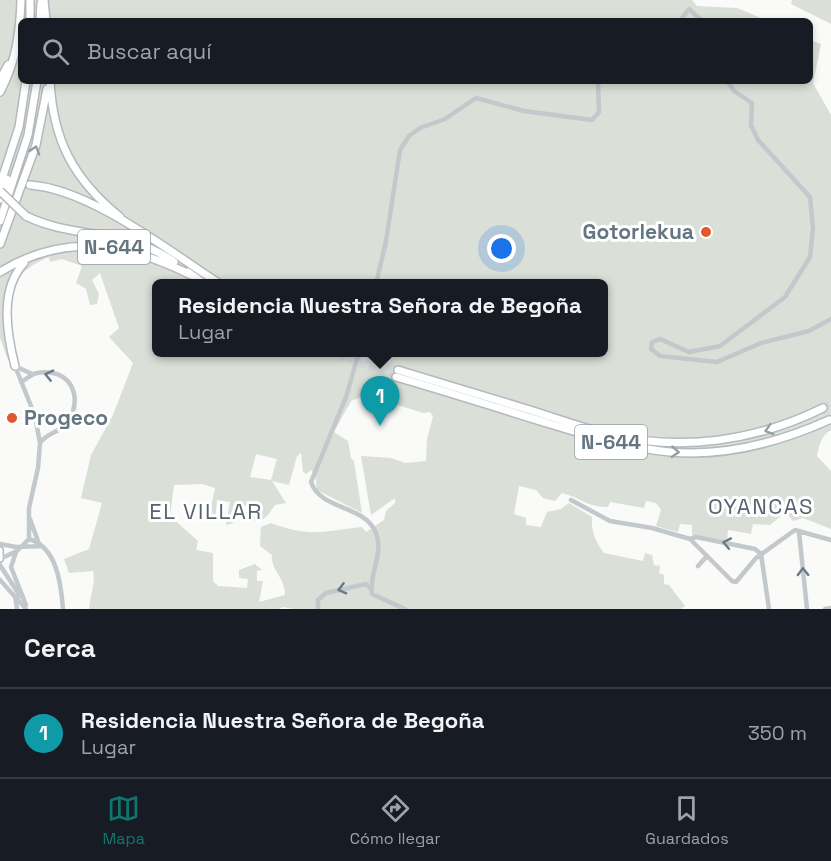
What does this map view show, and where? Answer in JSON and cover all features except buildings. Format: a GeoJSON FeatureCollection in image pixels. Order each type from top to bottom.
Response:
{"type":"FeatureCollection","features":[{"type":"Feature","properties":{"kind":"highway"},"geometry":{"type":"LineString","coordinates":[[19,18],[21,0]]}},
{"type":"Feature","properties":{"kind":"highway"},"geometry":{"type":"LineString","coordinates":[[30,0],[30,18]]}},
{"type":"Feature","properties":{"kind":"highway"},"geometry":{"type":"LineString","coordinates":[[40,18],[42,0]]}},
{"type":"Feature","properties":{"kind":"highway"},"geometry":{"type":"LineString","coordinates":[[42,0],[45,18]]}},
{"type":"Feature","properties":{"kind":"highway"},"geometry":{"type":"LineString","coordinates":[[0,92],[13,64],[18,34]]}},
{"type":"Feature","properties":{"kind":"highway"},"geometry":{"type":"LineString","coordinates":[[0,80],[17,46]]}},
{"type":"Feature","properties":{"kind":"highway"},"geometry":{"type":"LineString","coordinates":[[0,199],[13,158],[26,84]]}},
{"type":"Feature","properties":{"kind":"highway"},"geometry":{"type":"LineString","coordinates":[[0,221],[28,135],[36,84]]}},
{"type":"Feature","properties":{"kind":"highway"},"geometry":{"type":"LineString","coordinates":[[0,244],[36,145],[47,84]]}},
{"type":"Feature","properties":{"kind":"highway","name":"N-644"},"geometry":{"type":"LineString","coordinates":[[48,84],[54,122],[72,165],[104,204],[146,236]]}},
{"type":"Feature","properties":{"kind":"highway"},"geometry":{"type":"LineString","coordinates":[[0,185],[19,127]]}},
{"type":"Feature","properties":{"kind":"highway","name":"N-644"},"geometry":{"type":"LineString","coordinates":[[30,185],[50,188],[76,197],[146,236],[212,279]]}},
{"type":"Feature","properties":{"kind":"highway"},"geometry":{"type":"LineString","coordinates":[[0,191],[26,216],[51,226],[112,235],[138,243],[164,256],[191,275]]}},
{"type":"Feature","properties":{"kind":"highway","name":"N-644"},"geometry":{"type":"LineString","coordinates":[[0,272],[33,257],[63,248],[109,246],[148,255],[197,279]]}},
{"type":"Feature","properties":{"kind":"highway","name":"N-644"},"geometry":{"type":"LineString","coordinates":[[15,366],[3,318],[2,296],[12,273],[33,257]]}},
{"type":"Feature","properties":{"kind":"highway"},"geometry":{"type":"LineString","coordinates":[[0,327],[15,366]]}},
{"type":"Feature","properties":{"kind":"highway","name":"N-644"},"geometry":{"type":"LineString","coordinates":[[823,408],[788,424],[742,437],[711,442],[663,442],[609,435],[397,374],[597,438],[669,452],[705,452],[750,447],[789,436],[829,420]]}},
{"type":"Feature","properties":{"kind":"main road"},"geometry":{"type":"LineString","coordinates":[[0,549],[0,559]]}},
{"type":"Feature","properties":{"kind":"street"},"geometry":{"type":"LineString","coordinates":[[682,18],[689,9],[699,18]]}},
{"type":"Feature","properties":{"kind":"street"},"geometry":{"type":"LineString","coordinates":[[377,279],[386,241],[400,150],[409,136],[420,128],[445,119],[476,98],[524,111],[592,120],[599,112],[598,84]]}},
{"type":"Feature","properties":{"kind":"street"},"geometry":{"type":"LineString","coordinates":[[729,84],[734,91],[752,103],[751,125],[758,140],[810,197],[813,228],[810,257],[785,297],[720,346],[689,352],[660,339],[652,342],[651,349],[660,356],[717,362],[761,343],[809,331],[831,320]]}},
{"type":"Feature","properties":{"kind":"street"},"geometry":{"type":"LineString","coordinates":[[358,357],[346,397],[311,482],[316,492],[367,518],[376,533],[379,546],[372,580],[372,594]]}},
{"type":"Feature","properties":{"kind":"street"},"geometry":{"type":"LineString","coordinates":[[15,366],[32,374]]}},
{"type":"Feature","properties":{"kind":"street"},"geometry":{"type":"LineString","coordinates":[[0,559],[17,551],[29,539],[29,516],[40,443],[37,424],[15,366]]}},
{"type":"Feature","properties":{"kind":"street"},"geometry":{"type":"LineString","coordinates":[[21,382],[32,374],[48,372],[72,385],[76,396],[68,423],[40,443]]}},
{"type":"Feature","properties":{"kind":"street"},"geometry":{"type":"LineString","coordinates":[[571,500],[610,521],[652,528],[690,539],[732,581],[736,582],[761,554],[792,532],[807,532],[831,540]]}},
{"type":"Feature","properties":{"kind":"street"},"geometry":{"type":"LineString","coordinates":[[29,516],[39,545],[59,574],[63,609]]}},
{"type":"Feature","properties":{"kind":"street"},"geometry":{"type":"LineString","coordinates":[[799,532],[807,609]]}},
{"type":"Feature","properties":{"kind":"street"},"geometry":{"type":"LineString","coordinates":[[690,539],[696,537],[755,549],[761,554],[769,609]]}},
{"type":"Feature","properties":{"kind":"street"},"geometry":{"type":"LineString","coordinates":[[29,539],[39,545]]}},
{"type":"Feature","properties":{"kind":"street"},"geometry":{"type":"LineString","coordinates":[[0,544],[16,548],[23,545],[39,545]]}},
{"type":"Feature","properties":{"kind":"street"},"geometry":{"type":"LineString","coordinates":[[17,551],[11,567],[22,608]]}},
{"type":"Feature","properties":{"kind":"street"},"geometry":{"type":"LineString","coordinates":[[698,566],[707,556]]}},
{"type":"Feature","properties":{"kind":"street"},"geometry":{"type":"LineString","coordinates":[[0,565],[22,608]]}},
{"type":"Feature","properties":{"kind":"street"},"geometry":{"type":"LineString","coordinates":[[0,580],[14,593],[22,608]]}},
{"type":"Feature","properties":{"kind":"street"},"geometry":{"type":"LineString","coordinates":[[318,609],[318,600],[326,593],[366,584],[372,580]]}},
{"type":"Feature","properties":{"kind":"street"},"geometry":{"type":"LineString","coordinates":[[366,584],[372,594],[405,609]]}},
{"type":"Feature","properties":{"kind":"street"},"geometry":{"type":"LineString","coordinates":[[14,593],[22,608]]}},
{"type":"Feature","properties":{"kind":"street"},"geometry":{"type":"LineString","coordinates":[[825,609],[831,608]]}},
{"type":"Feature","properties":{"kind":"shaded area"},"geometry":{"type":"Polygon","coordinates":[[[0,0],[692,0],[697,6],[737,8],[761,18],[18,18],[18,84],[813,83],[831,115],[831,430],[823,438],[817,456],[831,471],[831,529],[803,518],[793,521],[786,512],[770,525],[753,524],[751,534],[728,530],[727,541],[692,535],[692,525],[680,524],[678,532],[656,526],[661,510],[656,503],[646,501],[644,508],[610,502],[608,507],[601,507],[562,493],[555,501],[543,498],[536,490],[519,486],[514,514],[526,518],[526,525],[541,527],[547,512],[561,509],[569,503],[592,517],[594,536],[604,553],[643,561],[645,553],[652,555],[654,565],[660,566],[659,573],[664,575],[664,584],[669,585],[685,606],[681,609],[293,609],[283,607],[279,609],[89,609],[93,571],[69,573],[64,559],[89,549],[102,503],[81,498],[91,455],[113,415],[133,363],[109,337],[119,328],[100,273],[92,280],[99,294],[97,304],[90,305],[86,289],[76,283],[82,266],[62,259],[50,262],[49,257],[21,274],[10,296],[9,324],[16,357],[8,360],[0,338],[0,0]],[[366,395],[351,401],[334,432],[348,441],[351,458],[354,461],[362,513],[317,490],[315,475],[311,470],[306,474],[303,472],[301,453],[297,456],[289,485],[272,481],[286,503],[275,505],[266,517],[260,520],[251,521],[253,507],[240,505],[235,510],[233,523],[226,525],[230,502],[217,500],[215,522],[208,522],[215,488],[202,484],[174,485],[170,516],[198,541],[196,550],[213,553],[213,581],[218,586],[247,588],[248,579],[239,578],[239,570],[255,564],[262,570],[257,571],[257,581],[263,581],[259,602],[285,595],[283,583],[273,565],[272,555],[260,546],[261,527],[271,523],[307,532],[362,527],[366,532],[384,520],[386,511],[395,503],[395,498],[371,515],[361,456],[391,458],[405,463],[426,461],[427,439],[433,416],[430,412],[423,413],[366,395]],[[256,454],[250,477],[271,480],[277,459],[256,454]]]}},
{"type":"Feature","properties":{"kind":"shaded area"},"geometry":{"type":"Polygon","coordinates":[[[792,0],[831,0],[831,24],[791,4],[792,0]]]}},
{"type":"Feature","properties":{"kind":"shaded area"},"geometry":{"type":"Polygon","coordinates":[[[813,41],[821,44],[813,83],[813,41]]]}},
{"type":"Feature","properties":{"kind":"tunnel"},"geometry":{"type":"LineString","coordinates":[[342,357],[396,377]]}},
{"type":"Feature","properties":{"kind":"tunnel"},"geometry":{"type":"LineString","coordinates":[[361,357],[398,370]]}},
{"type":"Feature","properties":{"kind":"tunnel"},"geometry":{"type":"LineString","coordinates":[[823,408],[831,401]]}},
{"type":"Feature","properties":{"kind":"place","name":"Gotorlekua"},"geometry":{"type":"Point","coordinates":[706,232]}},
{"type":"Feature","properties":{"kind":"place","name":"Progeco"},"geometry":{"type":"Point","coordinates":[12,418]}},
{"type":"Feature","properties":{"kind":"place","name":"Residencia Nuestra Señora de Begoña"},"geometry":{"type":"Point","coordinates":[380,426]}},
{"type":"Feature","properties":{"kind":"district","name":"OYANCAS"},"geometry":{"type":"Point","coordinates":[761,506]}},
{"type":"Feature","properties":{"kind":"district","name":"EL VILLAR"},"geometry":{"type":"Point","coordinates":[206,511]}}]}
